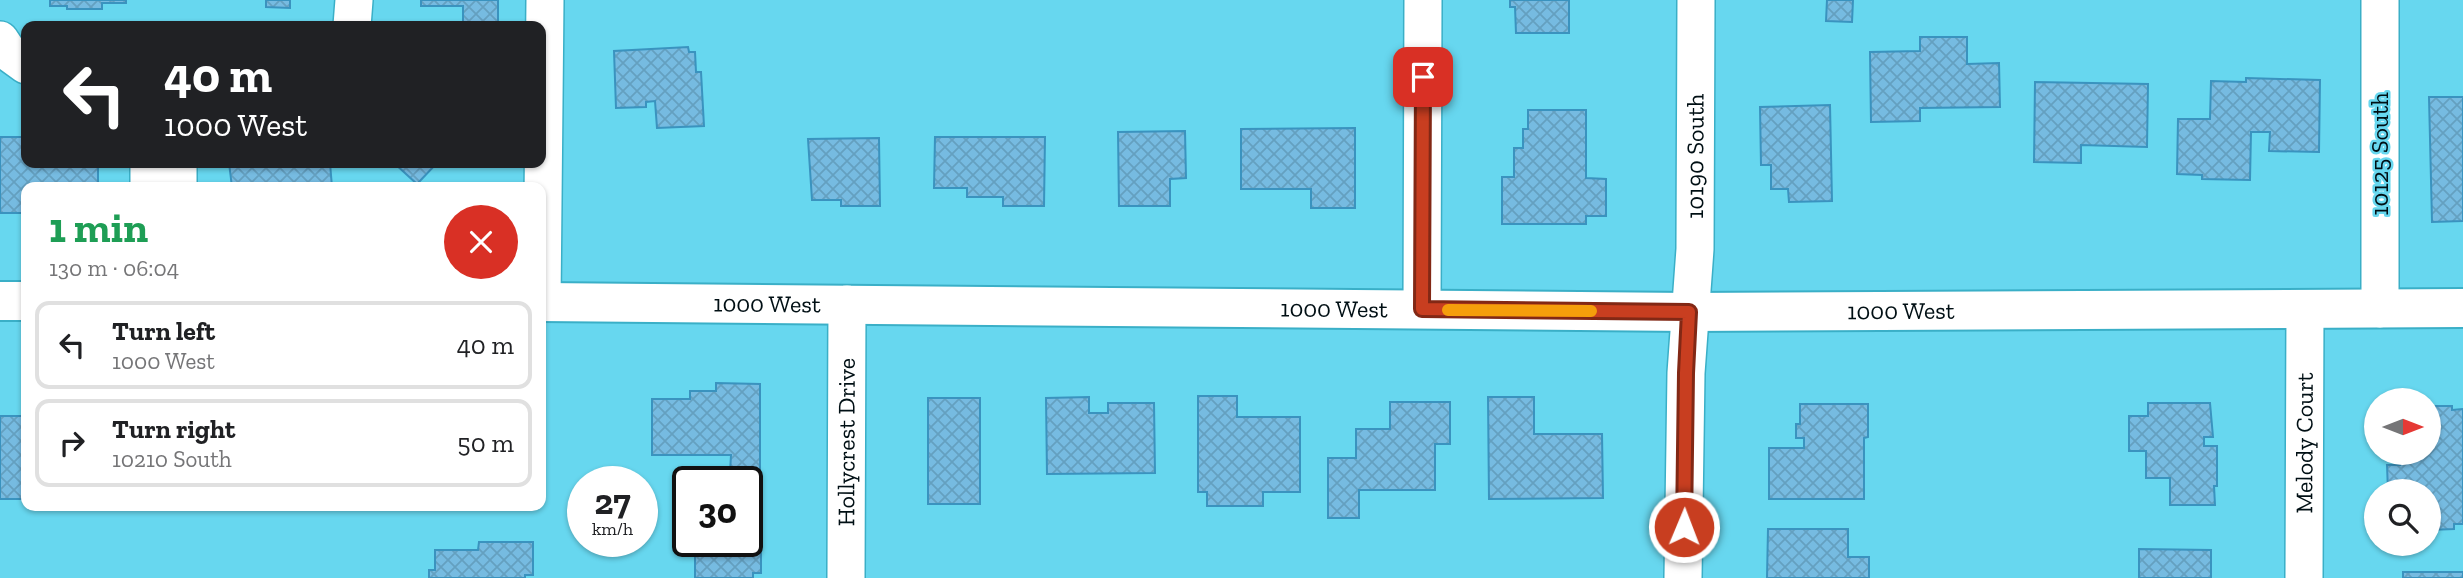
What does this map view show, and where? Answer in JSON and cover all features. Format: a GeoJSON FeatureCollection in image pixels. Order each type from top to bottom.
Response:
{"type":"FeatureCollection","features":[{"type":"Feature","properties":{"kind":"street"},"geometry":{"type":"LineString","coordinates":[[352,21],[354,0]]}},
{"type":"Feature","properties":{"kind":"street"},"geometry":{"type":"LineString","coordinates":[[545,0],[545,21]]}},
{"type":"Feature","properties":{"kind":"street"},"geometry":{"type":"LineString","coordinates":[[1422,309],[1423,0]]}},
{"type":"Feature","properties":{"kind":"street","name":"10190 South"},"geometry":{"type":"LineString","coordinates":[[1683,578],[1686,373],[1695,249],[1696,0]]}},
{"type":"Feature","properties":{"kind":"street","name":"10125 South"},"geometry":{"type":"LineString","coordinates":[[2380,0],[2380,309]]}},
{"type":"Feature","properties":{"kind":"street"},"geometry":{"type":"LineString","coordinates":[[0,40],[8,52],[21,61]]}},
{"type":"Feature","properties":{"kind":"street"},"geometry":{"type":"LineString","coordinates":[[0,301],[21,301]]}},
{"type":"Feature","properties":{"kind":"street","name":"1000 West"},"geometry":{"type":"LineString","coordinates":[[546,302],[1689,312],[2463,308]]}},
{"type":"Feature","properties":{"kind":"street","name":"Hollycrest Drive"},"geometry":{"type":"LineString","coordinates":[[846,578],[847,304]]}},
{"type":"Feature","properties":{"kind":"street","name":"Melody Court"},"geometry":{"type":"LineString","coordinates":[[2304,578],[2305,309]]}},
{"type":"Feature","properties":{"kind":"building"},"geometry":{"type":"Polygon","coordinates":[[[50,0],[126,0],[126,3],[102,3],[102,9],[67,9],[67,6],[50,6],[50,0]]]}},
{"type":"Feature","properties":{"kind":"building"},"geometry":{"type":"Polygon","coordinates":[[[266,0],[290,0],[290,8],[266,7],[266,0]]]}},
{"type":"Feature","properties":{"kind":"building"},"geometry":{"type":"Polygon","coordinates":[[[421,0],[498,0],[498,21],[463,21],[463,6],[421,6],[421,0]]]}},
{"type":"Feature","properties":{"kind":"building"},"geometry":{"type":"Polygon","coordinates":[[[1510,0],[1569,0],[1569,33],[1516,33],[1515,7],[1510,7],[1510,0]]]}},
{"type":"Feature","properties":{"kind":"building"},"geometry":{"type":"Polygon","coordinates":[[[1827,0],[1853,0],[1852,22],[1826,21],[1827,0]]]}},
{"type":"Feature","properties":{"kind":"building"},"geometry":{"type":"Polygon","coordinates":[[[1920,37],[1967,37],[1967,64],[1999,63],[2000,107],[1920,108],[1920,121],[1871,122],[1870,52],[1920,51],[1920,37]]]}},
{"type":"Feature","properties":{"kind":"building"},"geometry":{"type":"Polygon","coordinates":[[[688,47],[689,52],[695,52],[696,72],[701,72],[704,126],[657,128],[655,101],[646,102],[646,107],[616,108],[614,51],[688,47]]]}},
{"type":"Feature","properties":{"kind":"building"},"geometry":{"type":"Polygon","coordinates":[[[2246,78],[2320,80],[2319,152],[2269,151],[2270,132],[2251,132],[2250,180],[2202,179],[2202,175],[2177,174],[2178,119],[2210,119],[2211,81],[2246,82],[2246,78]]]}},
{"type":"Feature","properties":{"kind":"building"},"geometry":{"type":"Polygon","coordinates":[[[2035,82],[2148,84],[2147,147],[2081,145],[2081,163],[2034,162],[2035,82]]]}},
{"type":"Feature","properties":{"kind":"building"},"geometry":{"type":"Polygon","coordinates":[[[2429,97],[2463,97],[2463,221],[2432,222],[2429,97]]]}},
{"type":"Feature","properties":{"kind":"building"},"geometry":{"type":"Polygon","coordinates":[[[1830,105],[1832,201],[1789,202],[1788,189],[1771,189],[1771,165],[1761,165],[1760,107],[1830,105]]]}},
{"type":"Feature","properties":{"kind":"building"},"geometry":{"type":"Polygon","coordinates":[[[1528,110],[1586,110],[1586,178],[1606,179],[1606,216],[1586,216],[1586,224],[1502,224],[1502,177],[1514,177],[1514,148],[1523,148],[1523,129],[1528,129],[1528,110]]]}},
{"type":"Feature","properties":{"kind":"building"},"geometry":{"type":"Polygon","coordinates":[[[1355,128],[1355,208],[1311,208],[1311,189],[1241,189],[1241,129],[1355,128]]]}},
{"type":"Feature","properties":{"kind":"building"},"geometry":{"type":"Polygon","coordinates":[[[1185,131],[1186,178],[1170,179],[1170,206],[1119,206],[1118,132],[1185,131]]]}},
{"type":"Feature","properties":{"kind":"building"},"geometry":{"type":"Polygon","coordinates":[[[0,137],[21,137],[21,168],[98,168],[98,182],[21,182],[21,213],[0,213],[0,137]]]}},
{"type":"Feature","properties":{"kind":"building"},"geometry":{"type":"Polygon","coordinates":[[[935,137],[1045,137],[1044,206],[1003,206],[1003,197],[967,197],[967,188],[934,188],[935,137]]]}},
{"type":"Feature","properties":{"kind":"building"},"geometry":{"type":"Polygon","coordinates":[[[879,138],[880,206],[841,206],[841,200],[812,200],[808,139],[879,138]]]}},
{"type":"Feature","properties":{"kind":"building"},"geometry":{"type":"Polygon","coordinates":[[[230,168],[330,168],[332,182],[231,182],[230,168]]]}},
{"type":"Feature","properties":{"kind":"building"},"geometry":{"type":"Polygon","coordinates":[[[399,168],[432,168],[419,182],[415,182],[399,168]]]}},
{"type":"Feature","properties":{"kind":"building"},"geometry":{"type":"Polygon","coordinates":[[[716,383],[760,384],[760,466],[730,466],[731,455],[652,455],[652,399],[690,399],[690,391],[716,391],[716,383]]]}},
{"type":"Feature","properties":{"kind":"building"},"geometry":{"type":"Polygon","coordinates":[[[1198,396],[1237,396],[1237,417],[1300,417],[1300,492],[1263,492],[1263,506],[1207,506],[1207,492],[1198,492],[1198,396]]]}},
{"type":"Feature","properties":{"kind":"building"},"geometry":{"type":"Polygon","coordinates":[[[1089,397],[1089,413],[1108,413],[1108,403],[1154,403],[1155,473],[1047,474],[1046,398],[1089,397]]]}},
{"type":"Feature","properties":{"kind":"building"},"geometry":{"type":"Polygon","coordinates":[[[1488,397],[1534,397],[1534,434],[1602,434],[1603,498],[1489,499],[1488,397]]]}},
{"type":"Feature","properties":{"kind":"building"},"geometry":{"type":"Polygon","coordinates":[[[928,398],[980,398],[980,504],[928,504],[928,398]]]}},
{"type":"Feature","properties":{"kind":"building"},"geometry":{"type":"Polygon","coordinates":[[[1390,402],[1450,402],[1450,444],[1435,444],[1435,490],[1359,490],[1359,518],[1328,518],[1328,458],[1356,458],[1356,429],[1390,429],[1390,402]]]}},
{"type":"Feature","properties":{"kind":"building"},"geometry":{"type":"Polygon","coordinates":[[[2148,403],[2210,403],[2213,437],[2204,437],[2204,446],[2217,446],[2215,505],[2170,505],[2170,478],[2146,478],[2146,451],[2129,451],[2129,416],[2148,416],[2148,403]]]}},
{"type":"Feature","properties":{"kind":"building"},"geometry":{"type":"Polygon","coordinates":[[[1800,404],[1868,404],[1868,437],[1864,438],[1864,499],[1769,499],[1769,448],[1804,448],[1804,438],[1796,438],[1796,424],[1800,424],[1800,404]]]}},
{"type":"Feature","properties":{"kind":"building"},"geometry":{"type":"Polygon","coordinates":[[[2441,406],[2452,406],[2452,410],[2463,409],[2463,524],[2454,524],[2454,529],[2441,530],[2441,479],[2388,479],[2387,466],[2441,466],[2441,406]]]}},
{"type":"Feature","properties":{"kind":"building"},"geometry":{"type":"Polygon","coordinates":[[[0,416],[21,416],[21,499],[0,499],[0,416]]]}},
{"type":"Feature","properties":{"kind":"building"},"geometry":{"type":"Polygon","coordinates":[[[1768,529],[1848,529],[1848,557],[1869,557],[1869,578],[1767,578],[1768,529]]]}},
{"type":"Feature","properties":{"kind":"building"},"geometry":{"type":"Polygon","coordinates":[[[479,542],[533,542],[533,575],[525,575],[525,578],[429,578],[429,570],[435,570],[435,550],[478,550],[479,542]]]}},
{"type":"Feature","properties":{"kind":"building"},"geometry":{"type":"Polygon","coordinates":[[[2139,549],[2211,550],[2211,578],[2139,578],[2139,549]]]}},
{"type":"Feature","properties":{"kind":"building"},"geometry":{"type":"Polygon","coordinates":[[[695,557],[761,557],[761,573],[753,573],[753,578],[695,578],[695,557]]]}},
{"type":"Feature","properties":{"kind":"building"},"geometry":{"type":"Polygon","coordinates":[[[2403,572],[2463,572],[2463,578],[2403,578],[2403,572]]]}},
{"type":"Feature","properties":{"kind":"slow traffic"},"geometry":{"type":"LineString","coordinates":[[1448,310],[1591,311]]}},
{"type":"Feature","properties":{"kind":"route"},"geometry":{"type":"LineString","coordinates":[[1423,77],[1422,309],[1689,312],[1684,527]]}}]}
